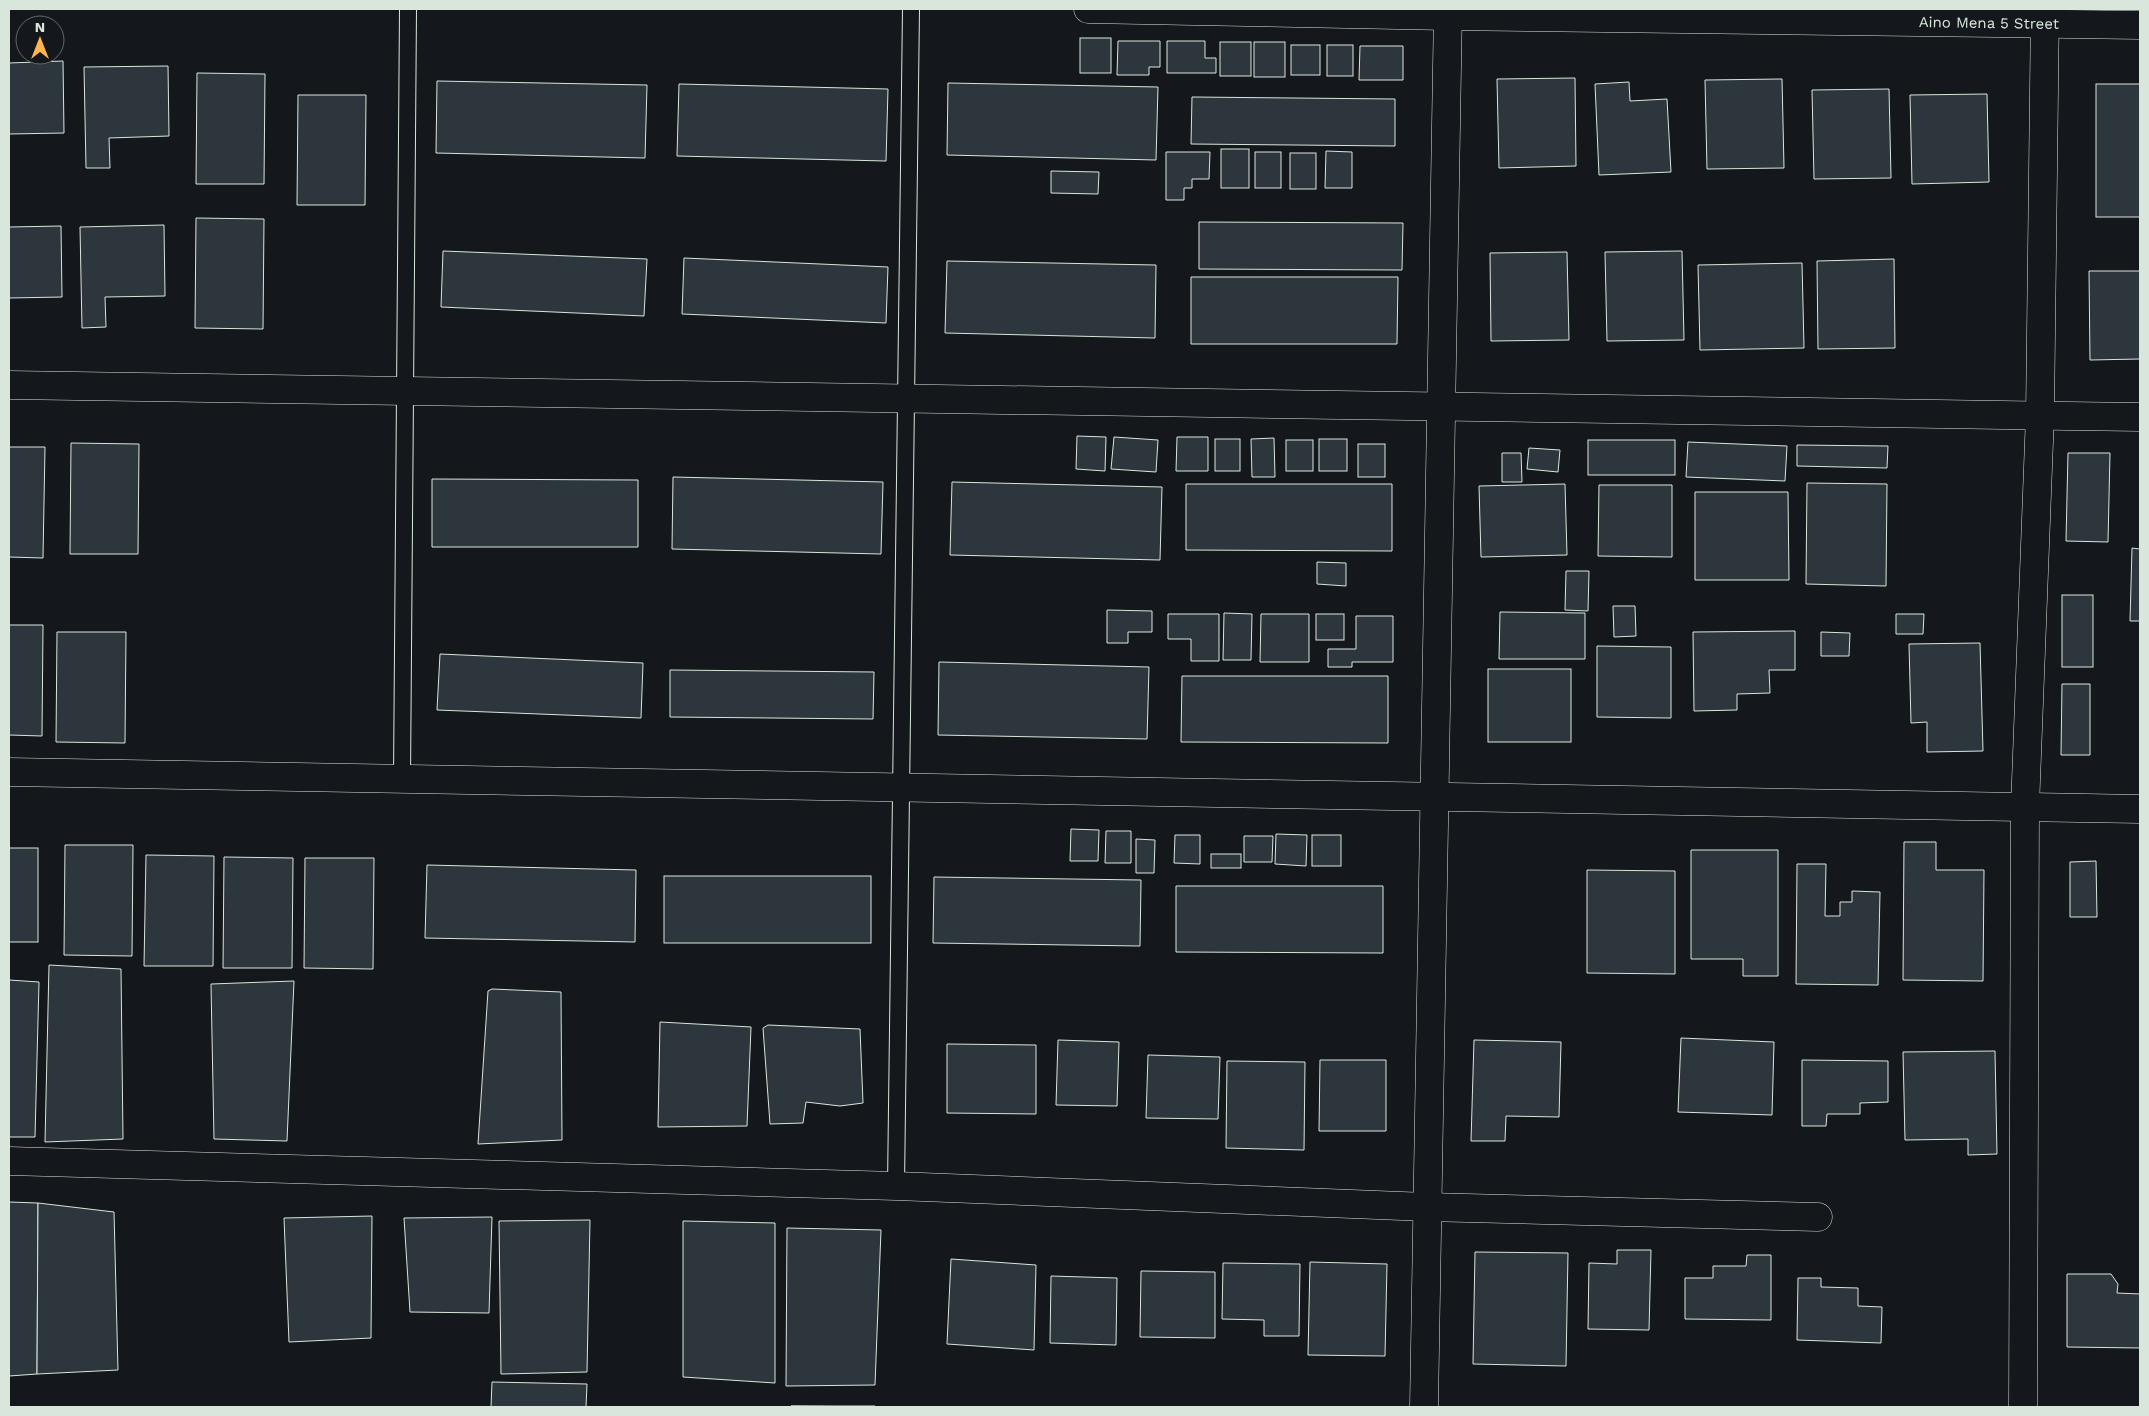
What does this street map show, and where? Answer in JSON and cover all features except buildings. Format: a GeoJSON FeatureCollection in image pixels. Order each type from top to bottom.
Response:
{"type":"FeatureCollection","features":[{"type":"Feature","properties":{"kind":"street","name":"Aino Mena 5 Street"},"geometry":{"type":"LineString","coordinates":[[1088,9],[2045,16],[2140,24]]}},
{"type":"Feature","properties":{"kind":"street"},"geometry":{"type":"LineString","coordinates":[[1424,1407],[1448,12]]}},
{"type":"Feature","properties":{"kind":"street"},"geometry":{"type":"LineString","coordinates":[[2023,1407],[2025,808],[2040,415],[2045,16]]}},
{"type":"Feature","properties":{"kind":"street"},"geometry":{"type":"LineString","coordinates":[[9,385],[2140,417]]}},
{"type":"Feature","properties":{"kind":"street"},"geometry":{"type":"LineString","coordinates":[[9,772],[2140,810]]}},
{"type":"Feature","properties":{"kind":"street"},"geometry":{"type":"LineString","coordinates":[[9,1162],[896,1186],[1428,1207],[1818,1217]]}},
{"type":"Feature","properties":{"kind":"lane"},"geometry":{"type":"LineString","coordinates":[[402,779],[408,9]]}},
{"type":"Feature","properties":{"kind":"lane"},"geometry":{"type":"LineString","coordinates":[[896,1186],[911,9]]}}]}
